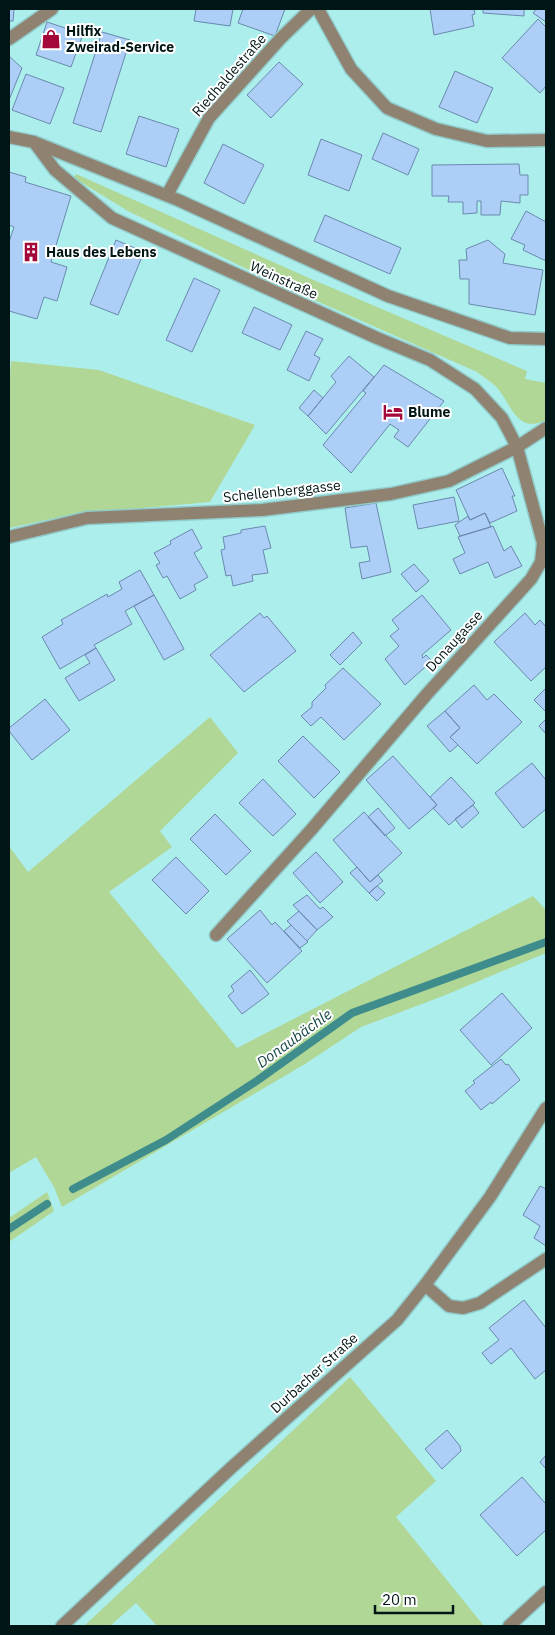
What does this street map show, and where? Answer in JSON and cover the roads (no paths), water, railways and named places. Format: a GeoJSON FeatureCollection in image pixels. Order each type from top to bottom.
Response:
{"type":"FeatureCollection","features":[{"type":"Feature","properties":{"kind":"street"},"geometry":{"type":"LineString","coordinates":[[9,39],[52,9]]}},
{"type":"Feature","properties":{"kind":"street","name":"Riedhaldestraße"},"geometry":{"type":"LineString","coordinates":[[168,195],[209,118],[281,38],[311,9]]}},
{"type":"Feature","properties":{"kind":"street"},"geometry":{"type":"LineString","coordinates":[[318,9],[351,69],[387,108],[436,129],[487,141],[546,140]]}},
{"type":"Feature","properties":{"kind":"street","name":"Weinstraße"},"geometry":{"type":"LineString","coordinates":[[9,137],[34,142],[168,195],[388,296],[510,338],[546,339]]}},
{"type":"Feature","properties":{"kind":"street","name":"Weinstraße"},"geometry":{"type":"LineString","coordinates":[[34,142],[55,170],[112,218],[377,338],[430,360],[475,389],[502,418],[517,447]]}},
{"type":"Feature","properties":{"kind":"street","name":"Schellenberggasse"},"geometry":{"type":"LineString","coordinates":[[9,537],[87,518],[262,510],[391,494],[449,481],[517,447],[546,428]]}},
{"type":"Feature","properties":{"kind":"street","name":"Donaugasse"},"geometry":{"type":"LineString","coordinates":[[216,935],[311,830],[427,694],[531,579],[541,562],[543,543],[517,447]]}},
{"type":"Feature","properties":{"kind":"street","name":"Durbacher Straße"},"geometry":{"type":"LineString","coordinates":[[62,1626],[232,1467],[397,1320],[490,1197],[546,1108]]}},
{"type":"Feature","properties":{"kind":"street"},"geometry":{"type":"LineString","coordinates":[[425,1285],[449,1306],[463,1308],[480,1303],[546,1260]]}},
{"type":"Feature","properties":{"kind":"street"},"geometry":{"type":"LineString","coordinates":[[509,1626],[546,1592]]}},
{"type":"Feature","properties":{"kind":"waterway","name":"Donaubächle"},"geometry":{"type":"LineString","coordinates":[[73,1189],[166,1140],[258,1080],[352,1013],[546,942]]}},
{"type":"Feature","properties":{"kind":"waterway","name":"Donaubächle"},"geometry":{"type":"LineString","coordinates":[[9,1229],[47,1204]]}},
{"type":"Feature","properties":{"kind":"place","name":"Hilfix Zweirad-Service"},"geometry":{"type":"Point","coordinates":[51,39]}},
{"type":"Feature","properties":{"kind":"place","name":"Haus des Lebens"},"geometry":{"type":"Point","coordinates":[31,252]}},
{"type":"Feature","properties":{"kind":"place","name":"Blume"},"geometry":{"type":"Point","coordinates":[393,412]}}]}
